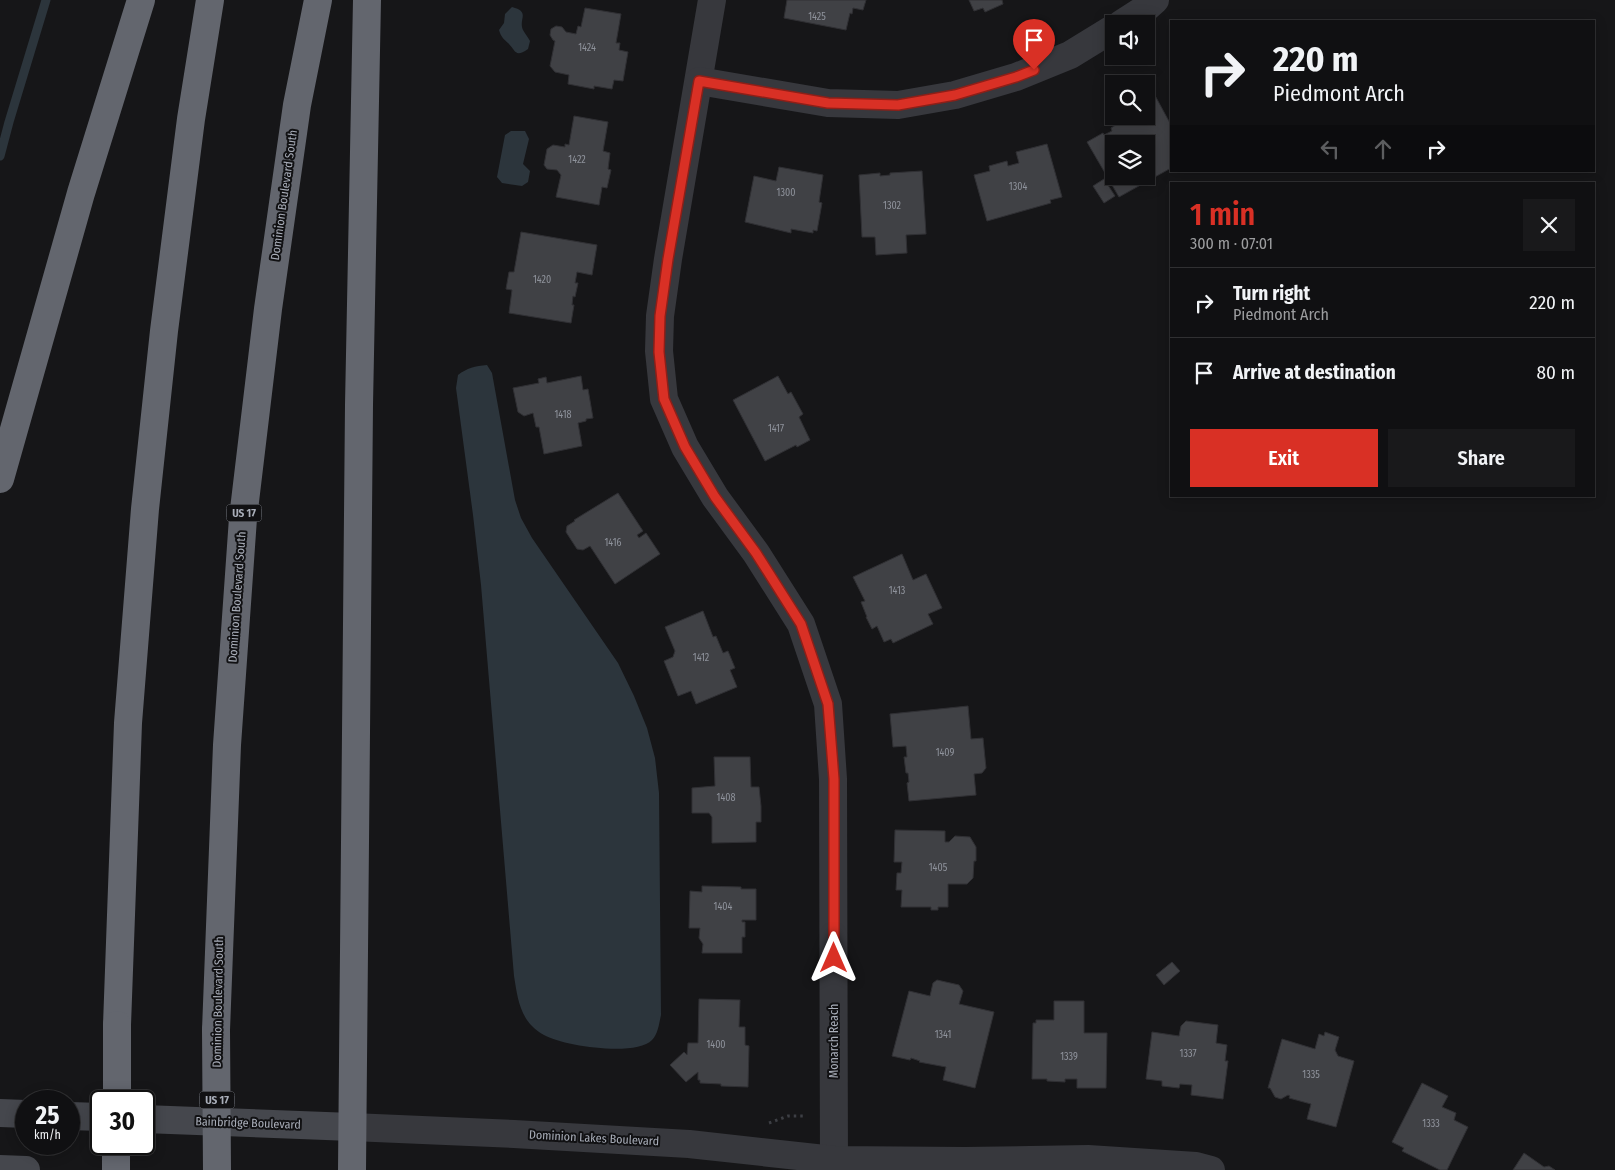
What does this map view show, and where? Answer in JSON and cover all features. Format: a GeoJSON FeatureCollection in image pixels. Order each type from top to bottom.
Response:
{"type":"FeatureCollection","features":[{"type":"Feature","properties":{"kind":"highway"},"geometry":{"type":"LineString","coordinates":[[0,479],[81,193],[142,0]]}},
{"type":"Feature","properties":{"kind":"highway"},"geometry":{"type":"LineString","coordinates":[[117,1090],[117,1025],[128,723],[145,508],[164,332],[187,148],[210,0]]}},
{"type":"Feature","properties":{"kind":"highway","name":"Dominion Boulevard South"},"geometry":{"type":"LineString","coordinates":[[217,1170],[216,1030],[227,745],[243,518],[268,309],[297,105],[318,0]]}},
{"type":"Feature","properties":{"kind":"highway"},"geometry":{"type":"LineString","coordinates":[[352,1170],[358,406],[367,0]]}},
{"type":"Feature","properties":{"kind":"highway"},"geometry":{"type":"LineString","coordinates":[[116,1155],[116,1170]]}},
{"type":"Feature","properties":{"kind":"main road"},"geometry":{"type":"LineString","coordinates":[[0,1113],[15,1114]]}},
{"type":"Feature","properties":{"kind":"main road","name":"Bainbridge Boulevard"},"geometry":{"type":"LineString","coordinates":[[155,1119],[352,1127]]}},
{"type":"Feature","properties":{"kind":"main road"},"geometry":{"type":"LineString","coordinates":[[0,1169],[26,1170]]}},
{"type":"Feature","properties":{"kind":"street","name":"Monarch Reach"},"geometry":{"type":"LineString","coordinates":[[712,0],[668,259],[660,316],[659,352],[664,399],[685,447],[715,497],[756,553],[801,624],[828,704],[834,779],[834,1165]]}},
{"type":"Feature","properties":{"kind":"street"},"geometry":{"type":"LineString","coordinates":[[1135,15],[1155,0]]}},
{"type":"Feature","properties":{"kind":"street"},"geometry":{"type":"LineString","coordinates":[[699,81],[828,103],[898,105],[955,95],[1016,77],[1070,55],[1105,34]]}},
{"type":"Feature","properties":{"kind":"street","name":"Dominion Lakes Boulevard"},"geometry":{"type":"LineString","coordinates":[[352,1127],[689,1144],[834,1165]]}},
{"type":"Feature","properties":{"kind":"street","name":"Dominion Lakes Boulevard"},"geometry":{"type":"LineString","coordinates":[[751,1170],[834,1165],[1088,1159],[1196,1166],[1212,1170]]}},
{"type":"Feature","properties":{"kind":"shaded area"},"geometry":{"type":"Polygon","coordinates":[[[512,7],[518,9],[523,14],[523,30],[530,41],[528,49],[521,53],[514,51],[502,37],[499,30],[504,23],[505,14],[512,7]]]}},
{"type":"Feature","properties":{"kind":"shaded area"},"geometry":{"type":"Polygon","coordinates":[[[511,131],[525,131],[529,139],[523,164],[530,171],[528,182],[522,186],[502,183],[497,177],[505,135],[511,131]]]}},
{"type":"Feature","properties":{"kind":"shaded area"},"geometry":{"type":"Polygon","coordinates":[[[487,365],[492,373],[515,500],[521,518],[532,538],[618,663],[647,728],[655,758],[659,793],[661,1015],[654,1038],[644,1045],[631,1048],[616,1049],[582,1046],[544,1035],[524,1015],[518,996],[514,976],[481,585],[456,388],[458,375],[471,368],[487,365]]]}},
{"type":"Feature","properties":{"kind":"building"},"geometry":{"type":"Polygon","coordinates":[[[787,0],[866,0],[863,10],[853,8],[846,30],[784,18],[787,0]]]}},
{"type":"Feature","properties":{"kind":"building"},"geometry":{"type":"Polygon","coordinates":[[[969,0],[1002,0],[1003,4],[985,12],[983,8],[974,11],[969,0]]]}},
{"type":"Feature","properties":{"kind":"building"},"geometry":{"type":"Polygon","coordinates":[[[585,8],[621,14],[616,43],[620,43],[619,50],[628,52],[623,81],[614,80],[612,89],[594,86],[594,89],[568,84],[569,75],[555,72],[550,66],[555,41],[550,35],[551,29],[556,26],[562,27],[566,32],[576,34],[578,26],[581,27],[585,8]]]}},
{"type":"Feature","properties":{"kind":"building"},"geometry":{"type":"Polygon","coordinates":[[[1155,96],[1170,123],[1170,169],[1155,177],[1155,135],[1105,135],[1105,173],[1087,142],[1103,133],[1104,135],[1112,131],[1111,128],[1116,125],[1155,125],[1155,96]]]}},
{"type":"Feature","properties":{"kind":"building"},"geometry":{"type":"Polygon","coordinates":[[[574,116],[608,122],[603,151],[610,153],[608,169],[611,170],[607,188],[602,187],[599,205],[556,197],[561,175],[557,170],[547,169],[544,165],[547,149],[553,145],[565,147],[565,144],[569,145],[574,116]]]}},
{"type":"Feature","properties":{"kind":"building"},"geometry":{"type":"Polygon","coordinates":[[[1047,144],[1062,197],[1050,200],[1051,203],[987,221],[974,175],[990,171],[989,166],[1007,161],[1008,166],[1019,163],[1016,152],[1047,144]]]}},
{"type":"Feature","properties":{"kind":"building"},"geometry":{"type":"Polygon","coordinates":[[[779,167],[823,175],[819,202],[822,203],[817,231],[813,230],[813,233],[791,229],[791,233],[745,222],[754,176],[776,181],[779,167]]]}},
{"type":"Feature","properties":{"kind":"building"},"geometry":{"type":"Polygon","coordinates":[[[922,171],[926,234],[906,235],[907,253],[876,255],[875,237],[862,237],[859,175],[880,173],[880,176],[890,175],[890,173],[922,171]]]}},
{"type":"Feature","properties":{"kind":"building"},"geometry":{"type":"Polygon","coordinates":[[[1104,179],[1105,185],[1108,185],[1115,196],[1104,203],[1093,186],[1104,179]]]}},
{"type":"Feature","properties":{"kind":"building"},"geometry":{"type":"Polygon","coordinates":[[[1112,185],[1141,185],[1119,197],[1112,185]]]}},
{"type":"Feature","properties":{"kind":"building"},"geometry":{"type":"Polygon","coordinates":[[[521,232],[597,245],[592,275],[577,272],[575,283],[578,283],[575,297],[573,296],[572,305],[574,305],[571,323],[509,313],[512,290],[506,289],[509,272],[514,272],[521,232]]]}},
{"type":"Feature","properties":{"kind":"building"},"geometry":{"type":"Polygon","coordinates":[[[581,376],[583,390],[588,389],[593,418],[578,423],[582,446],[544,454],[539,427],[536,427],[533,413],[524,416],[518,412],[513,388],[539,383],[538,379],[546,377],[547,383],[581,376]]]}},
{"type":"Feature","properties":{"kind":"building"},"geometry":{"type":"Polygon","coordinates":[[[778,376],[788,394],[791,392],[803,414],[799,417],[810,440],[765,461],[733,400],[778,376]]]}},
{"type":"Feature","properties":{"kind":"building"},"geometry":{"type":"Polygon","coordinates":[[[618,493],[643,531],[637,535],[639,538],[646,533],[660,554],[615,584],[590,546],[583,550],[577,549],[566,532],[567,526],[574,520],[618,493]]]}},
{"type":"Feature","properties":{"kind":"building"},"geometry":{"type":"Polygon","coordinates":[[[902,554],[913,580],[926,574],[942,608],[928,614],[933,624],[893,643],[891,639],[884,642],[877,626],[872,629],[866,617],[861,602],[865,601],[853,577],[902,554]]]}},
{"type":"Feature","properties":{"kind":"building"},"geometry":{"type":"Polygon","coordinates":[[[703,611],[713,637],[716,636],[723,653],[728,651],[735,668],[730,670],[737,687],[696,704],[691,691],[678,696],[664,661],[673,657],[675,651],[665,627],[703,611]]]}},
{"type":"Feature","properties":{"kind":"building"},"geometry":{"type":"Polygon","coordinates":[[[968,706],[971,739],[983,738],[986,768],[982,773],[974,774],[976,795],[909,801],[908,773],[906,773],[904,757],[907,757],[906,746],[893,747],[890,714],[968,706]]]}},
{"type":"Feature","properties":{"kind":"building"},"geometry":{"type":"Polygon","coordinates":[[[714,757],[750,757],[751,787],[759,787],[761,806],[761,822],[756,822],[756,842],[712,843],[712,817],[709,813],[692,813],[692,788],[715,786],[714,757]]]}},
{"type":"Feature","properties":{"kind":"building"},"geometry":{"type":"Polygon","coordinates":[[[895,830],[945,831],[945,842],[949,842],[955,836],[970,837],[976,847],[973,878],[967,884],[948,884],[948,907],[938,907],[938,910],[931,910],[931,907],[901,907],[902,890],[896,890],[897,873],[901,873],[902,862],[894,862],[895,830]]]}},
{"type":"Feature","properties":{"kind":"building"},"geometry":{"type":"Polygon","coordinates":[[[702,886],[756,889],[756,920],[742,920],[742,922],[745,922],[745,937],[742,937],[742,953],[702,953],[703,944],[699,938],[700,928],[689,928],[690,891],[702,892],[702,886]]]}},
{"type":"Feature","properties":{"kind":"building"},"geometry":{"type":"Polygon","coordinates":[[[1172,962],[1180,971],[1164,985],[1156,975],[1172,962]]]}},
{"type":"Feature","properties":{"kind":"building"},"geometry":{"type":"Polygon","coordinates":[[[937,980],[959,985],[963,991],[959,1004],[994,1012],[975,1088],[943,1080],[946,1067],[919,1062],[911,1058],[910,1060],[892,1056],[909,991],[930,996],[933,983],[937,980]]]}},
{"type":"Feature","properties":{"kind":"building"},"geometry":{"type":"Polygon","coordinates":[[[699,999],[740,1000],[739,1027],[745,1027],[745,1045],[749,1046],[748,1087],[700,1083],[698,1072],[686,1082],[670,1065],[684,1052],[687,1055],[688,1043],[698,1043],[699,999]]]}},
{"type":"Feature","properties":{"kind":"building"},"geometry":{"type":"Polygon","coordinates":[[[1054,1001],[1084,1001],[1084,1033],[1107,1033],[1106,1088],[1077,1088],[1077,1079],[1065,1079],[1065,1082],[1032,1079],[1033,1023],[1036,1023],[1036,1020],[1054,1020],[1054,1001]]]}},
{"type":"Feature","properties":{"kind":"building"},"geometry":{"type":"Polygon","coordinates":[[[1186,1021],[1218,1025],[1216,1043],[1227,1045],[1225,1061],[1228,1061],[1223,1099],[1191,1095],[1192,1085],[1180,1084],[1179,1088],[1162,1086],[1162,1081],[1146,1079],[1152,1032],[1179,1036],[1181,1026],[1186,1021]]]}},
{"type":"Feature","properties":{"kind":"building"},"geometry":{"type":"Polygon","coordinates":[[[1325,1032],[1339,1037],[1335,1050],[1338,1056],[1354,1061],[1336,1127],[1307,1119],[1311,1104],[1289,1098],[1290,1096],[1288,1095],[1281,1099],[1275,1097],[1270,1088],[1268,1088],[1282,1039],[1315,1049],[1319,1034],[1324,1036],[1325,1032]]]}},
{"type":"Feature","properties":{"kind":"building"},"geometry":{"type":"Polygon","coordinates":[[[1422,1083],[1448,1096],[1442,1107],[1456,1113],[1454,1120],[1468,1127],[1447,1170],[1440,1170],[1402,1151],[1404,1148],[1392,1142],[1422,1083]]]}},
{"type":"Feature","properties":{"kind":"building"},"geometry":{"type":"Polygon","coordinates":[[[1524,1153],[1544,1167],[1549,1166],[1555,1170],[1513,1170],[1524,1153]]]}},
{"type":"Feature","properties":{"kind":"waterway"},"geometry":{"type":"LineString","coordinates":[[0,156],[46,0]]}},
{"type":"Feature","properties":{"kind":"route"},"geometry":{"type":"LineString","coordinates":[[834,958],[834,779],[828,704],[801,624],[756,553],[715,497],[685,447],[664,399],[659,352],[660,316],[699,81],[828,103],[898,105],[955,95],[1034,70]]}}]}
